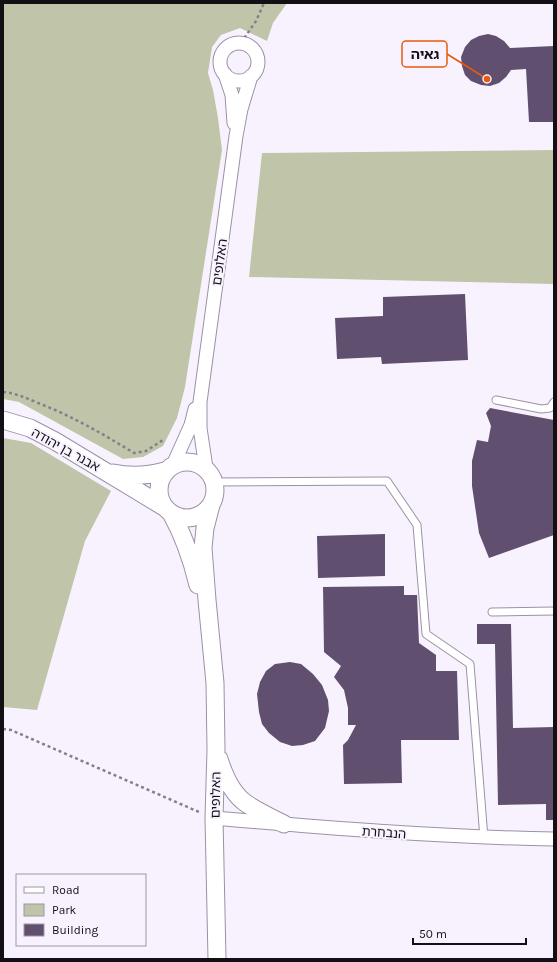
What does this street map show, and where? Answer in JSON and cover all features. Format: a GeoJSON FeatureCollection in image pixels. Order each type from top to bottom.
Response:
{"type":"FeatureCollection","features":[{"type":"Feature","properties":{"kind":"street"},"geometry":{"type":"LineString","coordinates":[[234,43],[241,43],[247,44],[256,53],[258,66],[256,72],[241,81],[235,80],[225,74],[221,69],[220,62],[224,50],[234,43]]}},
{"type":"Feature","properties":{"kind":"street","name":"האלופים"},"geometry":{"type":"LineString","coordinates":[[225,74],[232,95],[236,136]]}},
{"type":"Feature","properties":{"kind":"street","name":"האלופים"},"geometry":{"type":"LineString","coordinates":[[210,475],[200,428],[200,402],[236,136],[241,109],[251,76]]}},
{"type":"Feature","properties":{"kind":"street","name":"האלופים"},"geometry":{"type":"LineString","coordinates":[[169,468],[191,425],[202,388]]}},
{"type":"Feature","properties":{"kind":"street","name":"אבנר בן יהודה"},"geometry":{"type":"LineString","coordinates":[[3,420],[36,431],[55,441],[168,510]]}},
{"type":"Feature","properties":{"kind":"street"},"geometry":{"type":"LineString","coordinates":[[190,461],[198,464],[210,475],[216,490],[211,505],[205,512],[193,517],[180,517],[168,510],[159,498],[158,489],[160,479],[169,468],[181,462],[190,461]]}},
{"type":"Feature","properties":{"kind":"street","name":"אבנר בן יהודה"},"geometry":{"type":"LineString","coordinates":[[107,472],[125,476],[150,475],[169,468]]}},
{"type":"Feature","properties":{"kind":"street","name":"האלופים"},"geometry":{"type":"LineString","coordinates":[[211,505],[205,528],[203,548],[215,683],[216,750],[214,818],[217,959]]}},
{"type":"Feature","properties":{"kind":"street","name":"האלופים"},"geometry":{"type":"LineString","coordinates":[[168,510],[180,529],[188,551],[210,632]]}},
{"type":"Feature","properties":{"kind":"street"},"geometry":{"type":"LineString","coordinates":[[216,750],[223,774],[246,803],[284,824]]}},
{"type":"Feature","properties":{"kind":"street","name":"הנבחרת"},"geometry":{"type":"LineString","coordinates":[[214,818],[378,832],[484,838],[554,839]]}},
{"type":"Feature","properties":{"kind":"lane"},"geometry":{"type":"LineString","coordinates":[[496,400],[541,409],[550,408],[554,402]]}},
{"type":"Feature","properties":{"kind":"lane"},"geometry":{"type":"LineString","coordinates":[[210,475],[387,481],[417,525],[426,634],[470,664],[484,838]]}},
{"type":"Feature","properties":{"kind":"lane"},"geometry":{"type":"LineString","coordinates":[[492,612],[554,611]]}},
{"type":"Feature","properties":{"kind":"path"},"geometry":{"type":"LineString","coordinates":[[241,43],[256,21],[264,3]]}},
{"type":"Feature","properties":{"kind":"path"},"geometry":{"type":"LineString","coordinates":[[3,392],[14,393],[59,411],[134,453],[146,450],[163,440]]}},
{"type":"Feature","properties":{"kind":"path"},"geometry":{"type":"LineString","coordinates":[[3,729],[11,730],[214,818]]}},
{"type":"Feature","properties":{"kind":"green space"},"geometry":{"type":"Polygon","coordinates":[[[3,3],[287,3],[273,23],[267,41],[240,28],[221,35],[212,47],[208,73],[213,90],[222,150],[185,387],[177,418],[163,446],[143,457],[123,459],[19,402],[3,399],[3,3]]]}},
{"type":"Feature","properties":{"kind":"green space"},"geometry":{"type":"Polygon","coordinates":[[[554,150],[554,284],[249,277],[262,153],[554,150]]]}},
{"type":"Feature","properties":{"kind":"green space"},"geometry":{"type":"Polygon","coordinates":[[[3,438],[31,443],[111,491],[85,541],[37,710],[3,707],[3,438]]]}},
{"type":"Feature","properties":{"kind":"building"},"geometry":{"type":"Polygon","coordinates":[[[488,34],[496,36],[504,41],[510,48],[554,46],[554,122],[529,122],[526,69],[511,70],[499,83],[490,86],[481,85],[471,81],[465,75],[461,57],[465,47],[471,40],[488,34]]]}},
{"type":"Feature","properties":{"kind":"building"},"geometry":{"type":"Polygon","coordinates":[[[465,294],[468,360],[382,364],[381,357],[337,359],[335,318],[383,316],[383,297],[465,294]]]}},
{"type":"Feature","properties":{"kind":"building"},"geometry":{"type":"Polygon","coordinates":[[[490,408],[554,420],[554,535],[489,558],[479,533],[472,486],[472,461],[477,440],[488,442],[491,426],[486,413],[490,408]]]}},
{"type":"Feature","properties":{"kind":"building"},"geometry":{"type":"Polygon","coordinates":[[[385,534],[385,576],[318,578],[317,536],[385,534]]]}},
{"type":"Feature","properties":{"kind":"building"},"geometry":{"type":"Polygon","coordinates":[[[404,586],[404,595],[417,595],[419,643],[436,655],[436,671],[457,671],[459,740],[401,740],[402,783],[344,784],[343,745],[348,740],[356,725],[348,725],[348,708],[344,690],[334,677],[341,666],[324,652],[323,587],[404,586]]]}},
{"type":"Feature","properties":{"kind":"building"},"geometry":{"type":"Polygon","coordinates":[[[477,624],[511,624],[513,728],[554,727],[554,820],[546,820],[546,804],[498,805],[495,644],[477,644],[477,624]]]}},
{"type":"Feature","properties":{"kind":"building"},"geometry":{"type":"Polygon","coordinates":[[[290,662],[301,664],[313,674],[322,685],[328,700],[329,711],[325,728],[315,741],[303,745],[292,746],[280,742],[269,733],[262,724],[257,694],[260,682],[266,671],[275,664],[290,662]]]}},
{"type":"Feature","properties":{"kind":"place","name":"גאיה"},"geometry":{"type":"Point","coordinates":[487,79]}}]}
